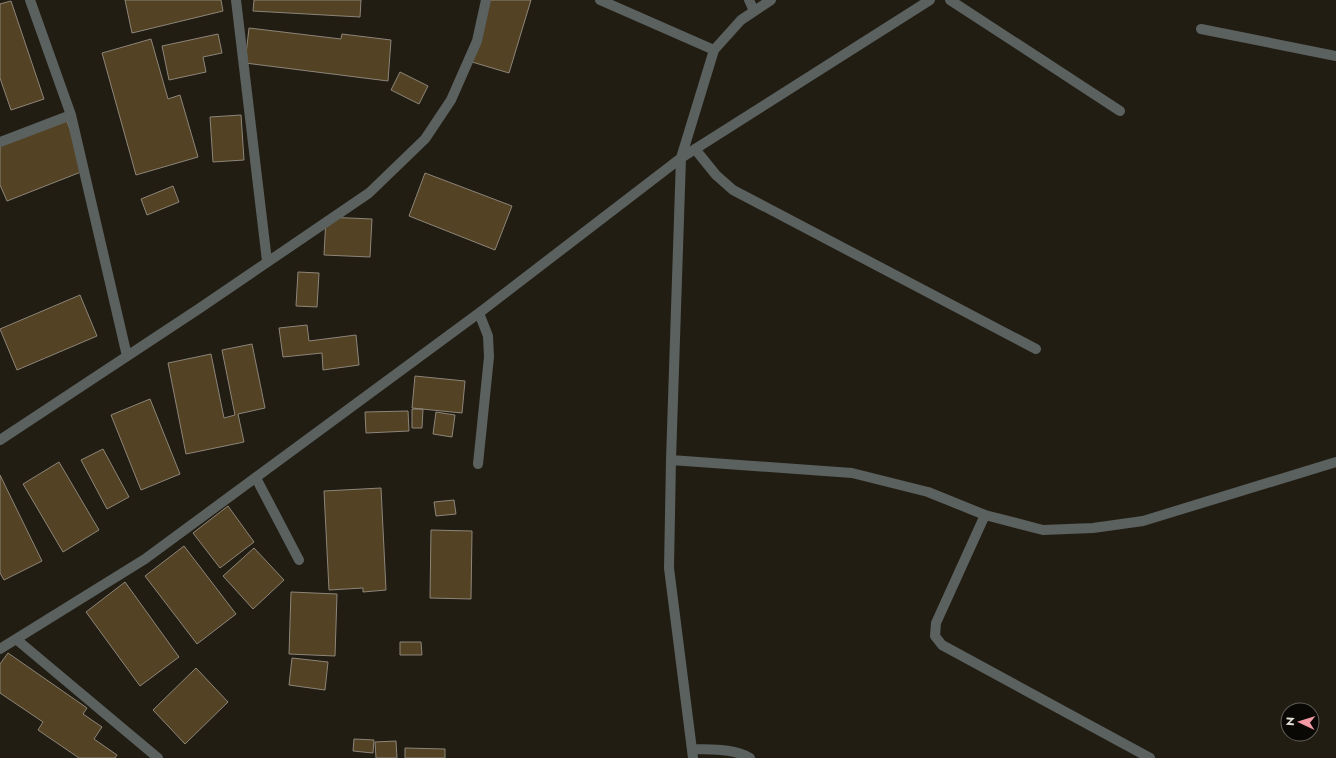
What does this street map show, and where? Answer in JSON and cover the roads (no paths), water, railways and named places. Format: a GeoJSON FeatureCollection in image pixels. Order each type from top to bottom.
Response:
{"type":"FeatureCollection","features":[{"type":"Feature","properties":{"kind":"street"},"geometry":{"type":"LineString","coordinates":[[30,0],[72,115],[127,356]]}},
{"type":"Feature","properties":{"kind":"street"},"geometry":{"type":"LineString","coordinates":[[236,0],[267,261]]}},
{"type":"Feature","properties":{"kind":"street"},"geometry":{"type":"LineString","coordinates":[[0,440],[370,192],[425,139],[451,100],[477,41],[486,0]]}},
{"type":"Feature","properties":{"kind":"street"},"geometry":{"type":"LineString","coordinates":[[600,0],[714,50]]}},
{"type":"Feature","properties":{"kind":"street"},"geometry":{"type":"LineString","coordinates":[[749,0],[754,11]]}},
{"type":"Feature","properties":{"kind":"street"},"geometry":{"type":"LineString","coordinates":[[750,758],[742,753],[720,750],[693,754],[669,568],[671,460],[681,158],[714,50],[741,20],[771,0]]}},
{"type":"Feature","properties":{"kind":"street"},"geometry":{"type":"LineString","coordinates":[[0,649],[145,559],[479,313],[681,158],[930,0]]}},
{"type":"Feature","properties":{"kind":"street"},"geometry":{"type":"LineString","coordinates":[[950,0],[1120,111]]}},
{"type":"Feature","properties":{"kind":"street"},"geometry":{"type":"LineString","coordinates":[[1201,29],[1336,56]]}},
{"type":"Feature","properties":{"kind":"street"},"geometry":{"type":"LineString","coordinates":[[0,142],[72,115]]}},
{"type":"Feature","properties":{"kind":"street"},"geometry":{"type":"LineString","coordinates":[[695,149],[716,175],[733,190],[1036,349]]}},
{"type":"Feature","properties":{"kind":"street"},"geometry":{"type":"LineString","coordinates":[[478,464],[490,357],[488,336],[479,313]]}},
{"type":"Feature","properties":{"kind":"street"},"geometry":{"type":"LineString","coordinates":[[671,460],[852,473],[928,492],[985,515],[1043,530],[1107,526],[1143,521],[1336,462]]}},
{"type":"Feature","properties":{"kind":"street"},"geometry":{"type":"LineString","coordinates":[[256,478],[299,560]]}},
{"type":"Feature","properties":{"kind":"street"},"geometry":{"type":"LineString","coordinates":[[985,515],[936,623],[936,636],[942,645],[1150,758]]}},
{"type":"Feature","properties":{"kind":"street"},"geometry":{"type":"LineString","coordinates":[[16,638],[158,758]]}},
{"type":"Feature","properties":{"kind":"street"},"geometry":{"type":"LineString","coordinates":[[140,758],[146,749]]}}]}
